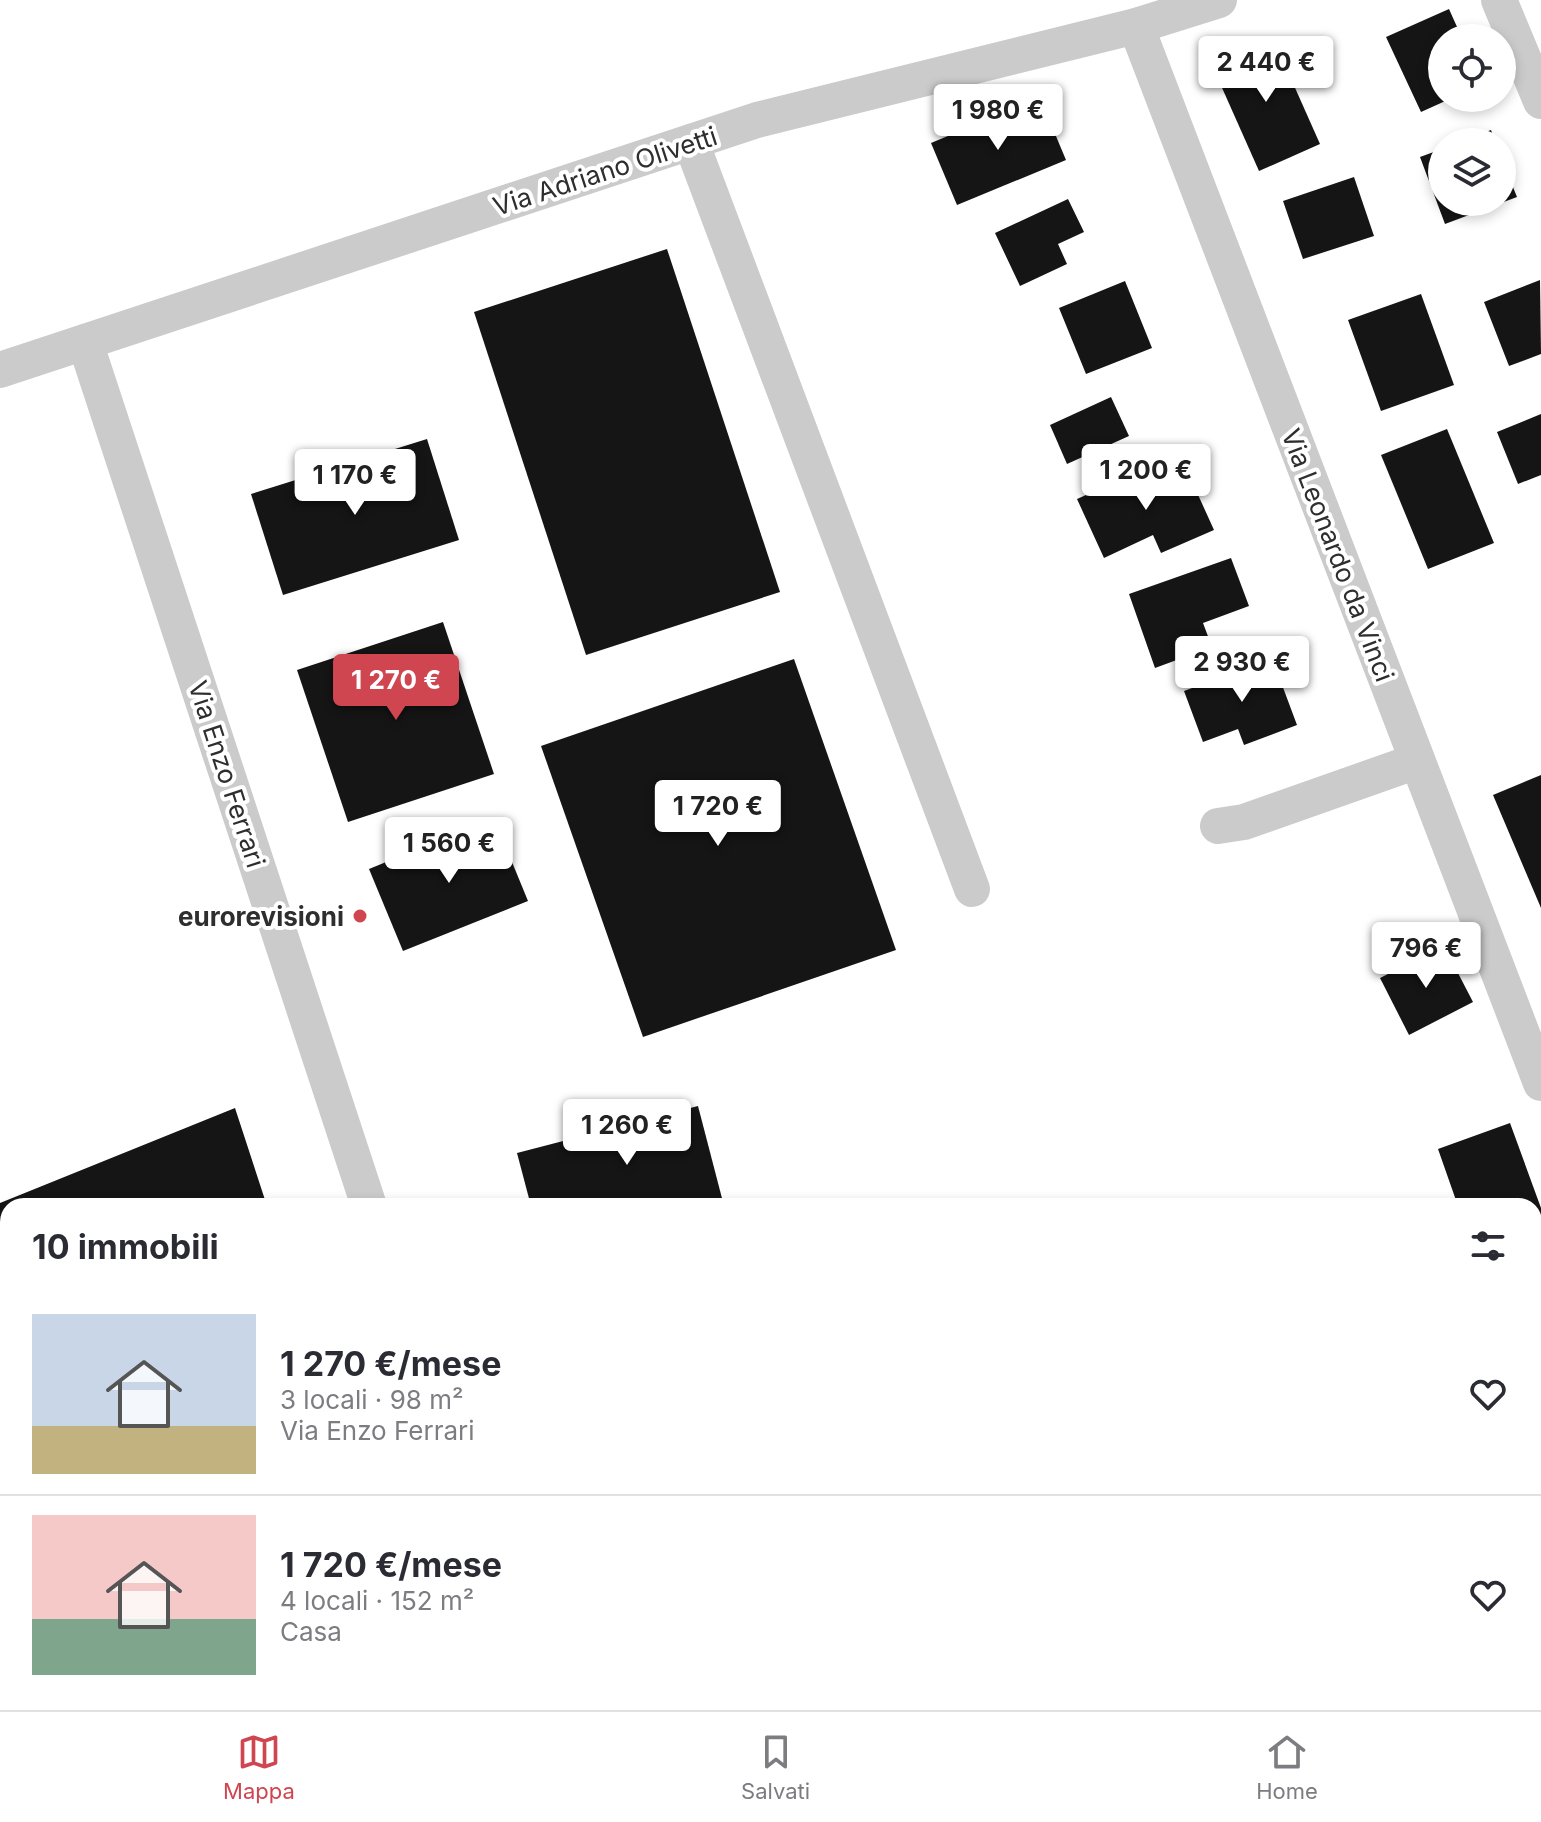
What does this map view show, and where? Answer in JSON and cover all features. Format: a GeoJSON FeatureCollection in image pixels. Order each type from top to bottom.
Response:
{"type":"FeatureCollection","features":[{"type":"Feature","properties":{"kind":"street","name":"Via Adriano Olivetti"},"geometry":{"type":"LineString","coordinates":[[0,370],[757,120],[1136,26],[1219,0]]}},
{"type":"Feature","properties":{"kind":"street"},"geometry":{"type":"LineString","coordinates":[[1499,0],[1541,101]]}},
{"type":"Feature","properties":{"kind":"street","name":"Via Leonardo da Vinci"},"geometry":{"type":"LineString","coordinates":[[1136,26],[1541,1083]]}},
{"type":"Feature","properties":{"kind":"street"},"geometry":{"type":"LineString","coordinates":[[691,142],[972,889]]}},
{"type":"Feature","properties":{"kind":"street","name":"Via Enzo Ferrari"},"geometry":{"type":"LineString","coordinates":[[85,342],[366,1198]]}},
{"type":"Feature","properties":{"kind":"street"},"geometry":{"type":"LineString","coordinates":[[1218,826],[1244,822],[1417,761]]}},
{"type":"Feature","properties":{"kind":"building"},"geometry":{"type":"Polygon","coordinates":[[[1449,9],[1456,24],[1428,24],[1428,109],[1421,112],[1386,37],[1449,9]]]}},
{"type":"Feature","properties":{"kind":"building"},"geometry":{"type":"Polygon","coordinates":[[[1272,36],[1320,144],[1259,171],[1211,63],[1272,36]]]}},
{"type":"Feature","properties":{"kind":"building"},"geometry":{"type":"Polygon","coordinates":[[[1040,98],[1066,160],[957,205],[931,143],[1040,98]]]}},
{"type":"Feature","properties":{"kind":"building"},"geometry":{"type":"Polygon","coordinates":[[[1428,154],[1428,178],[1420,157],[1428,154]]]}},
{"type":"Feature","properties":{"kind":"building"},"geometry":{"type":"Polygon","coordinates":[[[1354,177],[1374,236],[1303,259],[1283,201],[1354,177]]]}},
{"type":"Feature","properties":{"kind":"building"},"geometry":{"type":"Polygon","coordinates":[[[1068,199],[1084,232],[1058,244],[1067,264],[1020,286],[995,233],[1068,199]]]}},
{"type":"Feature","properties":{"kind":"building"},"geometry":{"type":"Polygon","coordinates":[[[1442,216],[1466,216],[1445,224],[1442,216]]]}},
{"type":"Feature","properties":{"kind":"building"},"geometry":{"type":"Polygon","coordinates":[[[667,249],[780,592],[586,655],[474,312],[667,249]]]}},
{"type":"Feature","properties":{"kind":"building"},"geometry":{"type":"Polygon","coordinates":[[[1540,280],[1541,354],[1509,366],[1484,302],[1540,280]]]}},
{"type":"Feature","properties":{"kind":"building"},"geometry":{"type":"Polygon","coordinates":[[[1125,281],[1152,348],[1086,374],[1059,308],[1125,281]]]}},
{"type":"Feature","properties":{"kind":"building"},"geometry":{"type":"Polygon","coordinates":[[[1421,294],[1454,385],[1381,411],[1348,320],[1421,294]]]}},
{"type":"Feature","properties":{"kind":"building"},"geometry":{"type":"Polygon","coordinates":[[[1111,397],[1129,436],[1067,464],[1050,425],[1111,397]]]}},
{"type":"Feature","properties":{"kind":"building"},"geometry":{"type":"Polygon","coordinates":[[[1541,414],[1541,475],[1518,484],[1497,432],[1541,414]]]}},
{"type":"Feature","properties":{"kind":"building"},"geometry":{"type":"Polygon","coordinates":[[[1447,429],[1494,543],[1428,569],[1381,455],[1447,429]]]}},
{"type":"Feature","properties":{"kind":"building"},"geometry":{"type":"Polygon","coordinates":[[[427,439],[459,540],[283,595],[251,494],[427,439]]]}},
{"type":"Feature","properties":{"kind":"building"},"geometry":{"type":"Polygon","coordinates":[[[1185,466],[1214,530],[1161,553],[1153,535],[1104,558],[1077,499],[1140,471],[1145,483],[1185,466]]]}},
{"type":"Feature","properties":{"kind":"building"},"geometry":{"type":"Polygon","coordinates":[[[1231,558],[1249,606],[1203,623],[1212,647],[1155,668],[1129,594],[1231,558]]]}},
{"type":"Feature","properties":{"kind":"building"},"geometry":{"type":"Polygon","coordinates":[[[443,622],[494,774],[348,822],[297,670],[443,622]]]}},
{"type":"Feature","properties":{"kind":"building"},"geometry":{"type":"Polygon","coordinates":[[[1272,658],[1297,725],[1244,745],[1238,729],[1203,742],[1184,691],[1272,658]]]}},
{"type":"Feature","properties":{"kind":"building"},"geometry":{"type":"Polygon","coordinates":[[[794,659],[896,950],[643,1037],[541,746],[794,659]]]}},
{"type":"Feature","properties":{"kind":"building"},"geometry":{"type":"Polygon","coordinates":[[[1541,775],[1541,908],[1493,795],[1541,775]]]}},
{"type":"Feature","properties":{"kind":"building"},"geometry":{"type":"Polygon","coordinates":[[[494,818],[528,901],[403,951],[369,869],[494,818]]]}},
{"type":"Feature","properties":{"kind":"building"},"geometry":{"type":"Polygon","coordinates":[[[1444,946],[1473,1002],[1409,1035],[1380,978],[1444,946]]]}},
{"type":"Feature","properties":{"kind":"building"},"geometry":{"type":"Polygon","coordinates":[[[698,1106],[722,1198],[529,1198],[517,1153],[698,1106]]]}},
{"type":"Feature","properties":{"kind":"building"},"geometry":{"type":"Polygon","coordinates":[[[235,1108],[264,1198],[12,1198],[235,1108]]]}},
{"type":"Feature","properties":{"kind":"building"},"geometry":{"type":"Polygon","coordinates":[[[1510,1123],[1537,1198],[1455,1198],[1438,1149],[1510,1123]]]}},
{"type":"Feature","properties":{"kind":"place","name":"eurorevisioni"},"geometry":{"type":"Point","coordinates":[360,916]}}]}
